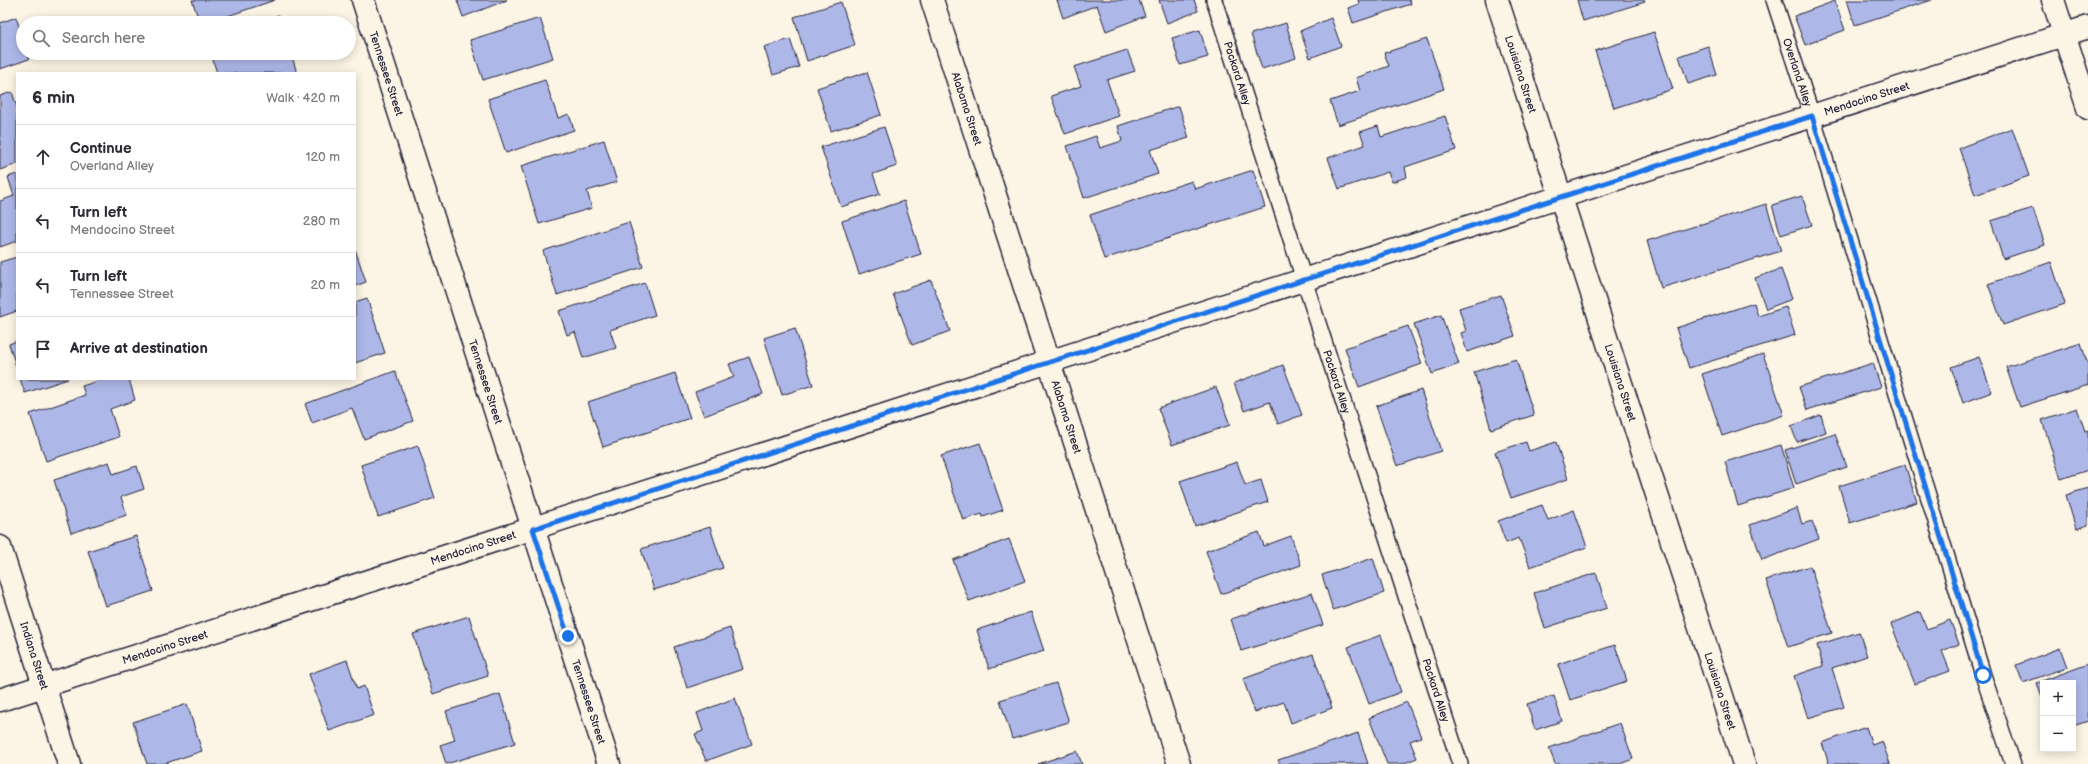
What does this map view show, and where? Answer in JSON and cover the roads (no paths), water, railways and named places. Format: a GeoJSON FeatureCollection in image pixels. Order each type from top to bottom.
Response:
{"type":"FeatureCollection","features":[{"type":"Feature","properties":{"kind":"street","name":"Tennessee Street"},"geometry":{"type":"LineString","coordinates":[[363,0],[609,764]]}},
{"type":"Feature","properties":{"kind":"street","name":"Alabama Street"},"geometry":{"type":"LineString","coordinates":[[932,0],[1179,764]]}},
{"type":"Feature","properties":{"kind":"street","name":"Louisiana Street"},"geometry":{"type":"LineString","coordinates":[[1497,0],[1744,764]]}},
{"type":"Feature","properties":{"kind":"street"},"geometry":{"type":"LineString","coordinates":[[2053,0],[2088,108]]}},
{"type":"Feature","properties":{"kind":"street","name":"Mendocino Street"},"geometry":{"type":"LineString","coordinates":[[0,700],[2088,27]]}},
{"type":"Feature","properties":{"kind":"street","name":"Indiana Street"},"geometry":{"type":"LineString","coordinates":[[0,547],[69,764]]}},
{"type":"Feature","properties":{"kind":"lane","name":"Packard Alley"},"geometry":{"type":"LineString","coordinates":[[1214,0],[1460,764]]}},
{"type":"Feature","properties":{"kind":"lane","name":"Overland Alley"},"geometry":{"type":"LineString","coordinates":[[1774,0],[1812,116],[1983,675],[2013,764]]}}]}
